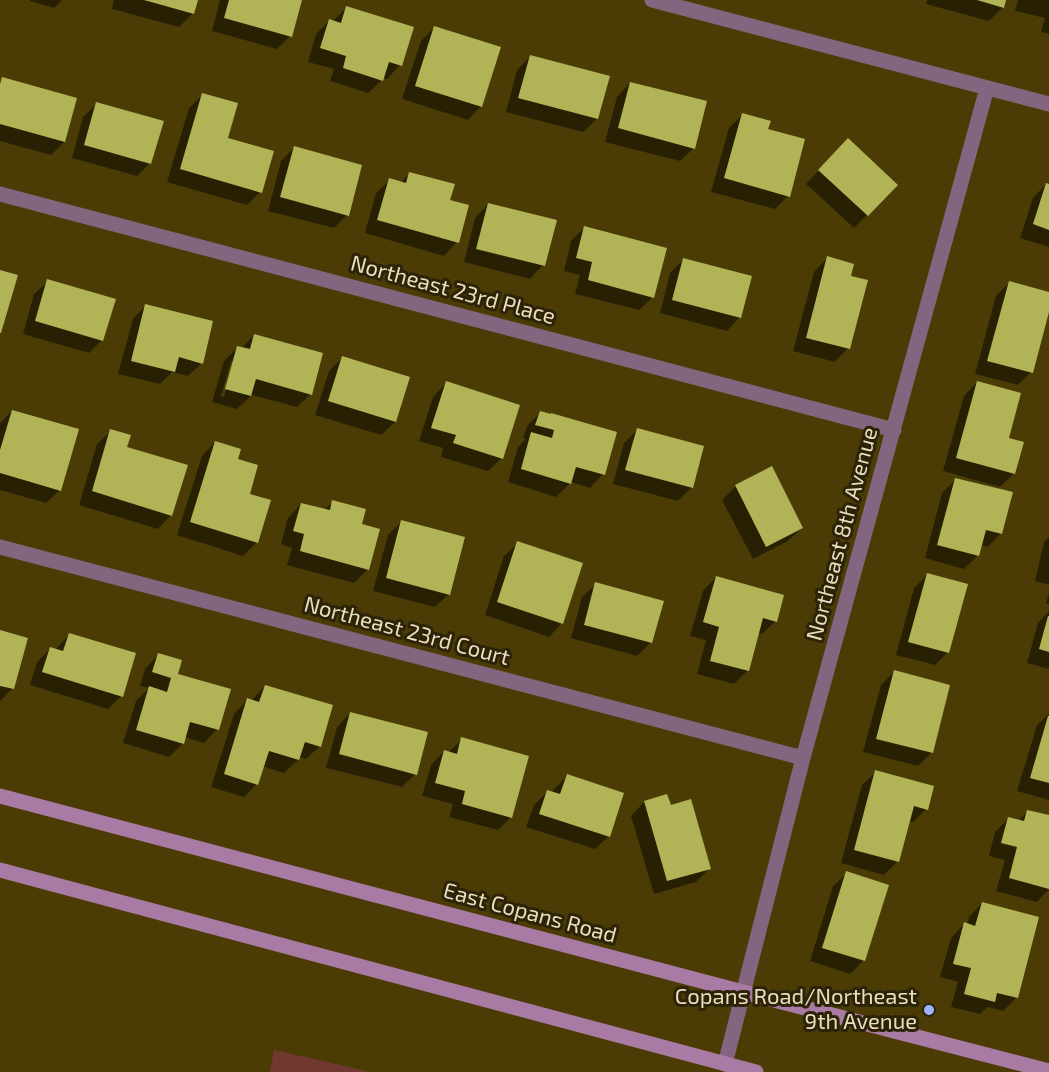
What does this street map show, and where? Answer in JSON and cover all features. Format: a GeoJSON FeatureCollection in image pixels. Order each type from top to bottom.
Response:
{"type":"FeatureCollection","features":[{"type":"Feature","properties":{"kind":"main road","name":"East Copans Road"},"geometry":{"type":"LineString","coordinates":[[0,796],[1049,1071]]}},
{"type":"Feature","properties":{"kind":"main road"},"geometry":{"type":"LineString","coordinates":[[0,870],[756,1072]]}},
{"type":"Feature","properties":{"kind":"street"},"geometry":{"type":"LineString","coordinates":[[652,0],[1049,104]]}},
{"type":"Feature","properties":{"kind":"street","name":"Northeast 8th Avenue"},"geometry":{"type":"LineString","coordinates":[[725,1064],[803,758],[987,88]]}},
{"type":"Feature","properties":{"kind":"street","name":"Northeast 23rd Place"},"geometry":{"type":"LineString","coordinates":[[0,194],[894,430]]}},
{"type":"Feature","properties":{"kind":"street","name":"Northeast 23rd Court"},"geometry":{"type":"LineString","coordinates":[[0,547],[803,758]]}},
{"type":"Feature","properties":{"kind":"shaded area"},"geometry":{"type":"Polygon","coordinates":[[[274,1050],[371,1072],[270,1072],[274,1050]]]}},
{"type":"Feature","properties":{"kind":"building"},"geometry":{"type":"Polygon","coordinates":[[[144,0],[198,0],[194,14],[144,0]]]}},
{"type":"Feature","properties":{"kind":"building"},"geometry":{"type":"Polygon","coordinates":[[[229,0],[302,0],[292,37],[224,18],[229,0]]]}},
{"type":"Feature","properties":{"kind":"building"},"geometry":{"type":"Polygon","coordinates":[[[977,0],[1006,0],[1004,8],[977,0]]]}},
{"type":"Feature","properties":{"kind":"building"},"geometry":{"type":"Polygon","coordinates":[[[346,6],[414,27],[402,66],[389,62],[383,81],[343,68],[346,56],[320,48],[329,19],[341,23],[346,6]]]}},
{"type":"Feature","properties":{"kind":"building"},"geometry":{"type":"Polygon","coordinates":[[[434,26],[501,47],[482,107],[415,86],[434,26]]]}},
{"type":"Feature","properties":{"kind":"building"},"geometry":{"type":"Polygon","coordinates":[[[530,55],[610,76],[598,119],[518,98],[530,55]]]}},
{"type":"Feature","properties":{"kind":"building"},"geometry":{"type":"Polygon","coordinates":[[[2,77],[77,98],[65,142],[0,124],[2,77]]]}},
{"type":"Feature","properties":{"kind":"building"},"geometry":{"type":"Polygon","coordinates":[[[630,82],[707,101],[695,149],[618,128],[630,82]]]}},
{"type":"Feature","properties":{"kind":"building"},"geometry":{"type":"Polygon","coordinates":[[[202,93],[238,103],[228,138],[274,151],[262,193],[180,169],[202,93]]]}},
{"type":"Feature","properties":{"kind":"building"},"geometry":{"type":"Polygon","coordinates":[[[96,102],[164,121],[151,164],[84,145],[96,102]]]}},
{"type":"Feature","properties":{"kind":"building"},"geometry":{"type":"Polygon","coordinates":[[[742,113],[771,121],[768,129],[805,139],[790,197],[724,178],[742,113]]]}},
{"type":"Feature","properties":{"kind":"building"},"geometry":{"type":"Polygon","coordinates":[[[848,138],[898,185],[868,216],[818,170],[848,138]]]}},
{"type":"Feature","properties":{"kind":"building"},"geometry":{"type":"Polygon","coordinates":[[[294,146],[362,165],[349,216],[280,197],[294,146]]]}},
{"type":"Feature","properties":{"kind":"building"},"geometry":{"type":"Polygon","coordinates":[[[409,172],[455,184],[450,200],[469,205],[459,243],[377,220],[389,178],[406,183],[409,172]]]}},
{"type":"Feature","properties":{"kind":"building"},"geometry":{"type":"Polygon","coordinates":[[[1046,183],[1049,184],[1049,230],[1033,224],[1046,183]]]}},
{"type":"Feature","properties":{"kind":"building"},"geometry":{"type":"Polygon","coordinates":[[[488,203],[557,220],[545,266],[476,249],[488,203]]]}},
{"type":"Feature","properties":{"kind":"building"},"geometry":{"type":"Polygon","coordinates":[[[584,226],[667,248],[654,298],[588,280],[592,262],[576,258],[584,226]]]}},
{"type":"Feature","properties":{"kind":"building"},"geometry":{"type":"Polygon","coordinates":[[[827,256],[854,264],[851,276],[868,280],[850,349],[806,338],[827,256]]]}},
{"type":"Feature","properties":{"kind":"building"},"geometry":{"type":"Polygon","coordinates":[[[683,258],[752,276],[741,318],[672,300],[683,258]]]}},
{"type":"Feature","properties":{"kind":"building"},"geometry":{"type":"Polygon","coordinates":[[[0,270],[18,275],[1,333],[0,333],[0,270]]]}},
{"type":"Feature","properties":{"kind":"building"},"geometry":{"type":"Polygon","coordinates":[[[47,279],[116,299],[103,341],[35,321],[47,279]]]}},
{"type":"Feature","properties":{"kind":"building"},"geometry":{"type":"Polygon","coordinates":[[[1009,281],[1049,292],[1049,312],[1033,373],[987,361],[1009,281]]]}},
{"type":"Feature","properties":{"kind":"building"},"geometry":{"type":"Polygon","coordinates":[[[145,304],[213,321],[203,364],[179,357],[175,372],[131,361],[145,304]]]}},
{"type":"Feature","properties":{"kind":"building"},"geometry":{"type":"Polygon","coordinates":[[[254,334],[323,353],[312,395],[256,379],[251,396],[225,389],[237,346],[250,349],[254,334]]]}},
{"type":"Feature","properties":{"kind":"building"},"geometry":{"type":"Polygon","coordinates":[[[342,356],[410,377],[396,422],[328,401],[342,356]]]}},
{"type":"Feature","properties":{"kind":"building"},"geometry":{"type":"Polygon","coordinates":[[[446,381],[520,405],[503,459],[453,443],[456,435],[431,428],[446,381]]]}},
{"type":"Feature","properties":{"kind":"building"},"geometry":{"type":"Polygon","coordinates":[[[977,381],[1021,393],[1009,438],[1024,442],[1015,474],[956,458],[977,381]]]}},
{"type":"Feature","properties":{"kind":"building"},"geometry":{"type":"Polygon","coordinates":[[[12,410],[79,429],[61,491],[0,473],[0,450],[12,410]]]}},
{"type":"Feature","properties":{"kind":"building"},"geometry":{"type":"Polygon","coordinates":[[[540,411],[617,432],[605,475],[576,467],[571,484],[521,469],[531,432],[552,438],[554,430],[535,425],[540,411]]]}},
{"type":"Feature","properties":{"kind":"building"},"geometry":{"type":"Polygon","coordinates":[[[637,428],[704,446],[693,488],[625,470],[637,428]]]}},
{"type":"Feature","properties":{"kind":"building"},"geometry":{"type":"Polygon","coordinates":[[[110,429],[131,435],[127,447],[188,465],[172,516],[92,491],[110,429]]]}},
{"type":"Feature","properties":{"kind":"building"},"geometry":{"type":"Polygon","coordinates":[[[215,441],[241,449],[238,459],[258,465],[250,494],[271,500],[258,543],[190,522],[215,441]]]}},
{"type":"Feature","properties":{"kind":"building"},"geometry":{"type":"Polygon","coordinates":[[[772,466],[803,528],[766,547],[735,485],[772,466]]]}},
{"type":"Feature","properties":{"kind":"building"},"geometry":{"type":"Polygon","coordinates":[[[955,478],[1013,492],[1002,534],[986,530],[979,556],[937,545],[955,478]]]}},
{"type":"Feature","properties":{"kind":"building"},"geometry":{"type":"Polygon","coordinates":[[[332,500],[366,509],[362,524],[380,529],[369,570],[300,551],[304,534],[293,531],[301,503],[330,510],[332,500]]]}},
{"type":"Feature","properties":{"kind":"building"},"geometry":{"type":"Polygon","coordinates":[[[401,520],[465,537],[450,595],[386,578],[401,520]]]}},
{"type":"Feature","properties":{"kind":"building"},"geometry":{"type":"Polygon","coordinates":[[[517,541],[583,563],[563,624],[497,602],[517,541]]]}},
{"type":"Feature","properties":{"kind":"building"},"geometry":{"type":"Polygon","coordinates":[[[927,573],[968,584],[949,653],[908,642],[927,573]]]}},
{"type":"Feature","properties":{"kind":"building"},"geometry":{"type":"Polygon","coordinates":[[[716,576],[784,595],[777,622],[763,618],[749,671],[710,661],[719,627],[703,622],[716,576]]]}},
{"type":"Feature","properties":{"kind":"building"},"geometry":{"type":"Polygon","coordinates":[[[595,582],[664,601],[652,643],[584,625],[595,582]]]}},
{"type":"Feature","properties":{"kind":"building"},"geometry":{"type":"Polygon","coordinates":[[[1049,616],[1049,652],[1039,649],[1049,616]]]}},
{"type":"Feature","properties":{"kind":"building"},"geometry":{"type":"Polygon","coordinates":[[[0,630],[28,638],[14,689],[0,686],[0,630]]]}},
{"type":"Feature","properties":{"kind":"building"},"geometry":{"type":"Polygon","coordinates":[[[69,633],[136,653],[123,697],[42,672],[50,647],[63,651],[69,633]]]}},
{"type":"Feature","properties":{"kind":"building"},"geometry":{"type":"Polygon","coordinates":[[[158,653],[182,660],[178,674],[231,689],[219,730],[190,722],[184,744],[136,730],[149,686],[167,692],[171,678],[152,672],[158,653]]]}},
{"type":"Feature","properties":{"kind":"building"},"geometry":{"type":"Polygon","coordinates":[[[894,670],[950,685],[933,753],[876,739],[894,670]]]}},
{"type":"Feature","properties":{"kind":"building"},"geometry":{"type":"Polygon","coordinates":[[[265,685],[333,705],[321,747],[305,742],[299,760],[269,751],[258,785],[224,774],[247,698],[259,702],[265,685]]]}},
{"type":"Feature","properties":{"kind":"building"},"geometry":{"type":"Polygon","coordinates":[[[350,712],[428,732],[417,775],[339,754],[350,712]]]}},
{"type":"Feature","properties":{"kind":"building"},"geometry":{"type":"Polygon","coordinates":[[[1049,716],[1049,783],[1030,778],[1049,716]]]}},
{"type":"Feature","properties":{"kind":"building"},"geometry":{"type":"Polygon","coordinates":[[[461,737],[529,756],[512,818],[462,804],[465,791],[435,783],[444,750],[457,754],[461,737]]]}},
{"type":"Feature","properties":{"kind":"building"},"geometry":{"type":"Polygon","coordinates":[[[875,770],[934,786],[928,810],[914,806],[899,862],[854,850],[875,770]]]}},
{"type":"Feature","properties":{"kind":"building"},"geometry":{"type":"Polygon","coordinates":[[[567,774],[624,793],[610,837],[539,814],[547,790],[560,794],[567,774]]]}},
{"type":"Feature","properties":{"kind":"building"},"geometry":{"type":"Polygon","coordinates":[[[667,794],[671,805],[691,799],[711,869],[667,881],[644,801],[667,794]]]}},
{"type":"Feature","properties":{"kind":"building"},"geometry":{"type":"Polygon","coordinates":[[[1027,810],[1049,815],[1049,889],[1009,878],[1017,847],[1001,843],[1008,817],[1024,821],[1027,810]]]}},
{"type":"Feature","properties":{"kind":"building"},"geometry":{"type":"Polygon","coordinates":[[[846,871],[889,885],[865,961],[822,948],[846,871]]]}},
{"type":"Feature","properties":{"kind":"building"},"geometry":{"type":"Polygon","coordinates":[[[982,902],[1039,917],[1018,998],[997,993],[995,1002],[964,994],[971,968],[953,964],[964,922],[975,926],[982,902]]]}},
{"type":"Feature","properties":{"kind":"place","name":"Copans Road/Northeast 9th Avenue"},"geometry":{"type":"Point","coordinates":[929,1010]}}]}
